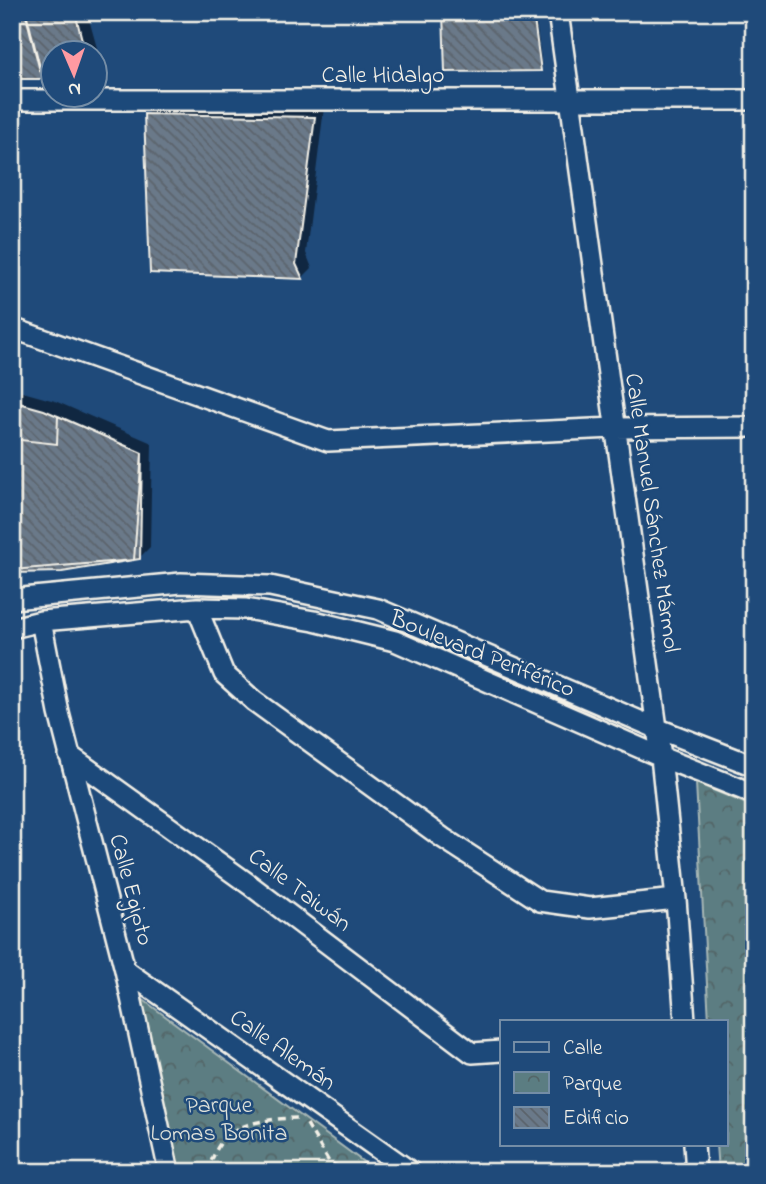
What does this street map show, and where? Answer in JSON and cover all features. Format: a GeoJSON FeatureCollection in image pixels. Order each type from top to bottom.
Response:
{"type":"FeatureCollection","features":[{"type":"Feature","properties":{"kind":"street","name":"Calle Manuel Sánchez Mármol"},"geometry":{"type":"LineString","coordinates":[[558,12],[661,757],[685,1020]]}},
{"type":"Feature","properties":{"kind":"street","name":"Calle Hidalgo"},"geometry":{"type":"LineString","coordinates":[[12,100],[754,100]]}},
{"type":"Feature","properties":{"kind":"street"},"geometry":{"type":"LineString","coordinates":[[12,328],[328,441],[614,428],[754,427]]}},
{"type":"Feature","properties":{"kind":"street","name":"Boulevard Periférico"},"geometry":{"type":"LineString","coordinates":[[12,600],[181,583],[270,586],[378,608],[656,728],[754,766]]}},
{"type":"Feature","properties":{"kind":"street"},"geometry":{"type":"LineString","coordinates":[[197,608],[224,674],[254,701],[443,838],[540,901],[590,908],[676,899]]}},
{"type":"Feature","properties":{"kind":"street","name":"Boulevard Periférico"},"geometry":{"type":"LineString","coordinates":[[12,628],[41,621],[197,608],[246,609],[314,621],[395,641],[661,757],[754,794]]}},
{"type":"Feature","properties":{"kind":"street","name":"Calle Egipto"},"geometry":{"type":"LineString","coordinates":[[41,621],[59,713],[125,970],[169,1172]]}},
{"type":"Feature","properties":{"kind":"street","name":"Calle Taiwán"},"geometry":{"type":"LineString","coordinates":[[69,755],[250,885],[472,1053],[500,1051]]}},
{"type":"Feature","properties":{"kind":"street","name":"Calle Alemán"},"geometry":{"type":"LineString","coordinates":[[125,970],[411,1172]]}},
{"type":"Feature","properties":{"kind":"street"},"geometry":{"type":"LineString","coordinates":[[694,1146],[696,1172]]}},
{"type":"Feature","properties":{"kind":"path"},"geometry":{"type":"LineString","coordinates":[[207,1172],[218,1147],[230,1133],[278,1118],[303,1117],[329,1162],[348,1172]]}},
{"type":"Feature","properties":{"kind":"path"},"geometry":{"type":"LineString","coordinates":[[324,1172],[334,1172]]}},
{"type":"Feature","properties":{"kind":"green space"},"geometry":{"type":"Polygon","coordinates":[[[696,783],[754,807],[754,1172],[718,1172],[716,1146],[728,1146],[728,1020],[709,1020],[696,783]]]}},
{"type":"Feature","properties":{"kind":"green space","name":"Parque Lomas Bonita"},"geometry":{"type":"Polygon","coordinates":[[[138,996],[377,1172],[179,1172],[138,996]]]}},
{"type":"Feature","properties":{"kind":"building"},"geometry":{"type":"Polygon","coordinates":[[[12,12],[26,12],[38,59],[38,79],[12,79],[12,12]]]}},
{"type":"Feature","properties":{"kind":"building"},"geometry":{"type":"Polygon","coordinates":[[[25,12],[75,12],[82,38],[38,38],[38,63],[25,12]]]}},
{"type":"Feature","properties":{"kind":"building"},"geometry":{"type":"Polygon","coordinates":[[[443,12],[533,12],[541,71],[445,72],[443,12]]]}},
{"type":"Feature","properties":{"kind":"building"},"geometry":{"type":"Polygon","coordinates":[[[144,114],[315,117],[296,264],[303,279],[150,273],[144,114]]]}},
{"type":"Feature","properties":{"kind":"building"},"geometry":{"type":"Polygon","coordinates":[[[12,401],[44,410],[142,453],[140,559],[62,572],[12,573],[12,401]]]}},
{"type":"Feature","properties":{"kind":"building"},"geometry":{"type":"Polygon","coordinates":[[[58,416],[142,453],[134,560],[12,570],[12,439],[57,444],[58,416]]]}}]}
